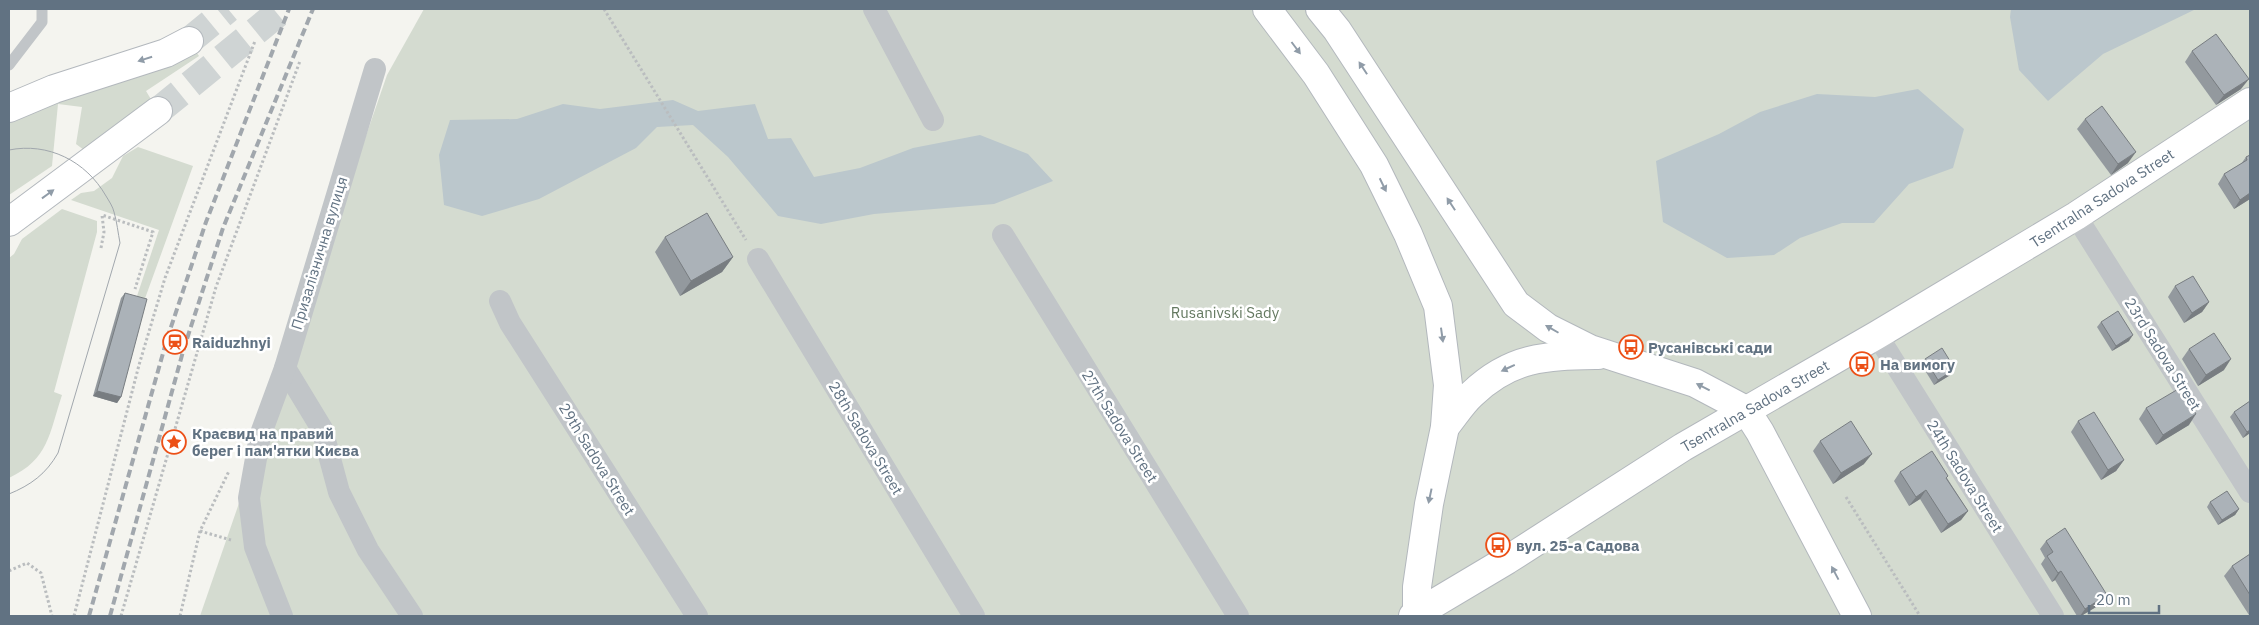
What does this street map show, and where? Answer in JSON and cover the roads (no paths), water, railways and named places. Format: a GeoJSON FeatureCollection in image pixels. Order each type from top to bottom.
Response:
{"type":"FeatureCollection","features":[{"type":"Feature","properties":{"kind":"main road"},"geometry":{"type":"LineString","coordinates":[[1267,9],[1316,74],[1374,165],[1408,234],[1438,306],[1448,385],[1445,427],[1428,504],[1417,587],[1416,616]]}},
{"type":"Feature","properties":{"kind":"main road"},"geometry":{"type":"LineString","coordinates":[[1320,9],[1337,30],[1516,304],[1548,328],[1590,349],[1695,383],[1746,410],[1760,432],[1857,616]]}},
{"type":"Feature","properties":{"kind":"main road"},"geometry":{"type":"LineString","coordinates":[[9,108],[54,88],[166,53],[190,41]]}},
{"type":"Feature","properties":{"kind":"main road","name":"Tsentralna Sadova Street"},"geometry":{"type":"LineString","coordinates":[[1416,616],[1683,447],[1877,335],[2076,216],[2250,102]]}},
{"type":"Feature","properties":{"kind":"main road"},"geometry":{"type":"LineString","coordinates":[[9,222],[158,111]]}},
{"type":"Feature","properties":{"kind":"main road"},"geometry":{"type":"LineString","coordinates":[[1445,427],[1471,395],[1507,367],[1551,356],[1607,354]]}},
{"type":"Feature","properties":{"kind":"street"},"geometry":{"type":"LineString","coordinates":[[874,9],[933,120]]}},
{"type":"Feature","properties":{"kind":"street","name":"Призалізнична вулиця"},"geometry":{"type":"LineString","coordinates":[[282,616],[255,547],[249,498],[260,436],[284,368],[375,69]]}},
{"type":"Feature","properties":{"kind":"street","name":"23rd Sadova Street"},"geometry":{"type":"LineString","coordinates":[[2076,216],[2250,492]]}},
{"type":"Feature","properties":{"kind":"street","name":"27th Sadova Street"},"geometry":{"type":"LineString","coordinates":[[1003,235],[1238,616]]}},
{"type":"Feature","properties":{"kind":"street","name":"28th Sadova Street"},"geometry":{"type":"LineString","coordinates":[[758,259],[974,616]]}},
{"type":"Feature","properties":{"kind":"street","name":"29th Sadova Street"},"geometry":{"type":"LineString","coordinates":[[500,301],[510,323],[697,616]]}},
{"type":"Feature","properties":{"kind":"street","name":"24th Sadova Street"},"geometry":{"type":"LineString","coordinates":[[1877,335],[2053,616]]}},
{"type":"Feature","properties":{"kind":"street"},"geometry":{"type":"LineString","coordinates":[[284,368],[322,429],[339,492],[368,550],[412,616]]}},
{"type":"Feature","properties":{"kind":"lane"},"geometry":{"type":"LineString","coordinates":[[9,65],[42,22],[42,9]]}},
{"type":"Feature","properties":{"kind":"tunnel"},"geometry":{"type":"LineString","coordinates":[[189,41],[228,9]]}},
{"type":"Feature","properties":{"kind":"tunnel"},"geometry":{"type":"LineString","coordinates":[[158,111],[283,9]]}},
{"type":"Feature","properties":{"kind":"tram line"},"geometry":{"type":"LineString","coordinates":[[9,150],[24,148],[52,152],[65,157],[88,173],[98,184],[112,206],[120,243],[58,453],[43,473],[24,487],[9,494]]}},
{"type":"Feature","properties":{"kind":"railway"},"geometry":{"type":"LineString","coordinates":[[89,616],[167,339],[206,222],[289,9]]}},
{"type":"Feature","properties":{"kind":"railway"},"geometry":{"type":"LineString","coordinates":[[110,616],[184,348],[223,228],[313,9]]}},
{"type":"Feature","properties":{"kind":"place","name":"Raiduzhnyi"},"geometry":{"type":"Point","coordinates":[175,342]}},
{"type":"Feature","properties":{"kind":"place","name":"Русанівські сади"},"geometry":{"type":"Point","coordinates":[1631,347]}},
{"type":"Feature","properties":{"kind":"place","name":"На вимогу"},"geometry":{"type":"Point","coordinates":[1862,364]}},
{"type":"Feature","properties":{"kind":"place","name":"Краєвид на правий берег і пам'ятки Києва"},"geometry":{"type":"Point","coordinates":[174,442]}},
{"type":"Feature","properties":{"kind":"place","name":"вул. 25-а Садова"},"geometry":{"type":"Point","coordinates":[1498,545]}},
{"type":"Feature","properties":{"kind":"park label","name":"Rusanivski Sady"},"geometry":{"type":"Point","coordinates":[1225,312]}}]}
